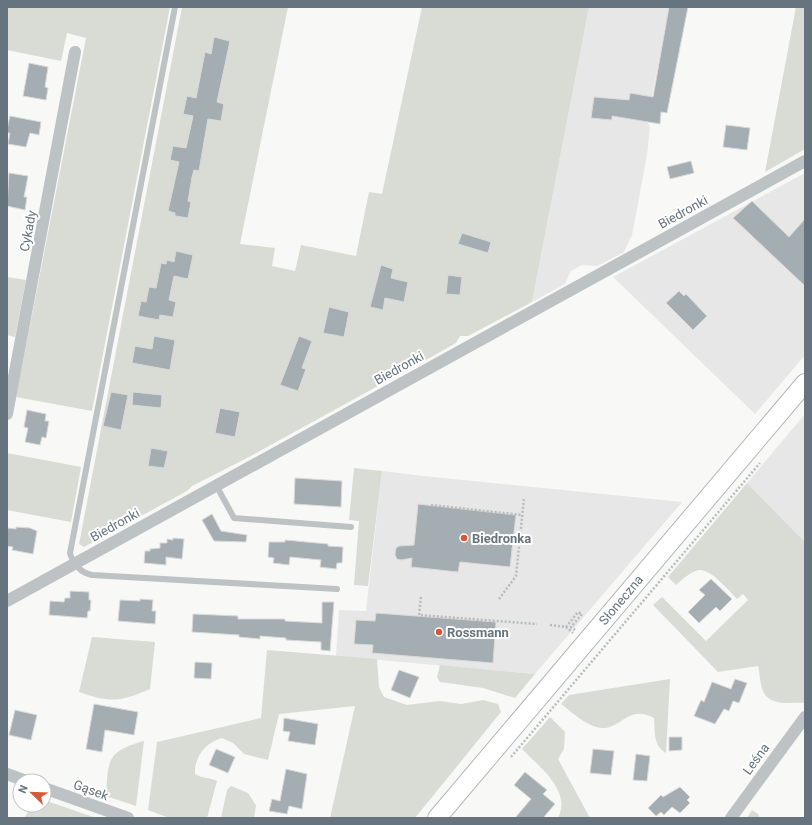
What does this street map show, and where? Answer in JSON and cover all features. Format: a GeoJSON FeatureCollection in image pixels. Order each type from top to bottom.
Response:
{"type":"FeatureCollection","features":[{"type":"Feature","properties":{"kind":"main road","name":"Słoneczna"},"geometry":{"type":"LineString","coordinates":[[437,818],[805,383]]}},
{"type":"Feature","properties":{"kind":"street","name":"Cykady"},"geometry":{"type":"LineString","coordinates":[[7,414],[75,52]]}},
{"type":"Feature","properties":{"kind":"street","name":"Biedronki"},"geometry":{"type":"LineString","coordinates":[[7,601],[805,162]]}},
{"type":"Feature","properties":{"kind":"street","name":"Leśna"},"geometry":{"type":"LineString","coordinates":[[730,818],[805,717]]}},
{"type":"Feature","properties":{"kind":"street","name":"Gąsek"},"geometry":{"type":"LineString","coordinates":[[52,791],[128,818]]}},
{"type":"Feature","properties":{"kind":"lane"},"geometry":{"type":"LineString","coordinates":[[175,7],[70,553],[74,563],[82,572],[92,575],[337,590]]}},
{"type":"Feature","properties":{"kind":"lane"},"geometry":{"type":"LineString","coordinates":[[216,485],[234,518],[352,526]]}},
{"type":"Feature","properties":{"kind":"path"},"geometry":{"type":"LineString","coordinates":[[610,640],[764,458]]}},
{"type":"Feature","properties":{"kind":"path"},"geometry":{"type":"LineString","coordinates":[[499,599],[516,576],[524,498]]}},
{"type":"Feature","properties":{"kind":"path"},"geometry":{"type":"LineString","coordinates":[[431,505],[522,515]]}},
{"type":"Feature","properties":{"kind":"path"},"geometry":{"type":"LineString","coordinates":[[421,597],[419,615],[537,624]]}},
{"type":"Feature","properties":{"kind":"path"},"geometry":{"type":"LineString","coordinates":[[550,625],[566,627],[575,632],[571,627],[582,614],[578,612],[566,627]]}},
{"type":"Feature","properties":{"kind":"shaded area"},"geometry":{"type":"Polygon","coordinates":[[[7,7],[170,7],[92,411],[16,397],[86,38],[67,33],[61,61],[7,50],[7,7]]]}},
{"type":"Feature","properties":{"kind":"shaded area"},"geometry":{"type":"Polygon","coordinates":[[[182,7],[288,7],[240,244],[275,248],[272,266],[295,271],[301,245],[356,256],[369,192],[382,194],[422,7],[589,7],[532,302],[468,336],[460,336],[456,343],[426,360],[423,358],[416,362],[416,365],[251,456],[192,486],[187,491],[84,547],[79,544],[182,7]]]}},
{"type":"Feature","properties":{"kind":"shaded area"},"geometry":{"type":"Polygon","coordinates":[[[589,7],[669,7],[647,122],[650,126],[647,155],[632,235],[624,252],[597,266],[582,265],[571,271],[565,284],[532,302],[589,7]]]}},
{"type":"Feature","properties":{"kind":"shaded area"},"geometry":{"type":"Polygon","coordinates":[[[796,7],[805,7],[805,149],[765,172],[796,7]]]}},
{"type":"Feature","properties":{"kind":"shaded area"},"geometry":{"type":"Polygon","coordinates":[[[805,173],[805,355],[755,414],[613,277],[805,173]]]}},
{"type":"Feature","properties":{"kind":"shaded area"},"geometry":{"type":"Polygon","coordinates":[[[7,277],[26,280],[15,337],[7,335],[7,277]]]}},
{"type":"Feature","properties":{"kind":"shaded area"},"geometry":{"type":"Polygon","coordinates":[[[805,414],[805,542],[747,483],[805,414]]]}},
{"type":"Feature","properties":{"kind":"shaded area"},"geometry":{"type":"Polygon","coordinates":[[[7,453],[81,467],[71,522],[7,510],[7,453]]]}},
{"type":"Feature","properties":{"kind":"shaded area"},"geometry":{"type":"Polygon","coordinates":[[[354,468],[382,471],[368,586],[354,585],[359,521],[349,520],[354,468]]]}},
{"type":"Feature","properties":{"kind":"shaded area"},"geometry":{"type":"Polygon","coordinates":[[[382,471],[682,502],[535,674],[336,656],[339,610],[366,611],[382,471]]]}},
{"type":"Feature","properties":{"kind":"shaded area"},"geometry":{"type":"Polygon","coordinates":[[[747,483],[805,542],[805,703],[783,703],[772,700],[768,697],[764,693],[762,687],[758,666],[718,672],[653,605],[662,597],[706,641],[748,600],[743,594],[737,599],[715,577],[705,571],[697,570],[676,585],[668,577],[747,483]]]}},
{"type":"Feature","properties":{"kind":"shaded area"},"geometry":{"type":"Polygon","coordinates":[[[92,637],[155,642],[150,689],[123,699],[115,700],[90,696],[79,692],[92,637]]]}},
{"type":"Feature","properties":{"kind":"shaded area"},"geometry":{"type":"Polygon","coordinates":[[[267,650],[377,659],[379,687],[384,697],[407,705],[440,701],[461,704],[483,700],[498,704],[501,712],[415,818],[330,818],[355,706],[279,714],[268,760],[244,754],[233,743],[222,738],[211,743],[202,751],[195,768],[195,774],[217,781],[207,818],[169,818],[148,810],[157,742],[261,718],[267,650]]]}},
{"type":"Feature","properties":{"kind":"shaded area"},"geometry":{"type":"Polygon","coordinates":[[[440,665],[535,674],[515,698],[483,688],[440,682],[437,677],[440,665]]]}},
{"type":"Feature","properties":{"kind":"shaded area"},"geometry":{"type":"Polygon","coordinates":[[[670,679],[666,753],[657,742],[654,718],[645,714],[632,715],[615,725],[602,728],[585,722],[561,704],[569,695],[670,679]]]}},
{"type":"Feature","properties":{"kind":"shaded area"},"geometry":{"type":"Polygon","coordinates":[[[550,717],[565,732],[564,749],[558,759],[590,818],[558,818],[561,808],[561,798],[557,789],[545,771],[522,749],[550,717]]]}},
{"type":"Feature","properties":{"kind":"shaded area"},"geometry":{"type":"Polygon","coordinates":[[[144,741],[136,806],[106,796],[109,765],[116,753],[144,741]]]}},
{"type":"Feature","properties":{"kind":"shaded area"},"geometry":{"type":"Polygon","coordinates":[[[231,786],[248,793],[256,805],[254,818],[221,818],[227,790],[231,786]]]}},
{"type":"Feature","properties":{"kind":"shaded area"},"geometry":{"type":"Polygon","coordinates":[[[52,803],[96,818],[24,818],[27,813],[52,813],[52,803]]]}},
{"type":"Feature","properties":{"kind":"shaded area"},"geometry":{"type":"Polygon","coordinates":[[[752,810],[758,814],[760,818],[747,818],[752,810]]]}},
{"type":"Feature","properties":{"kind":"building"},"geometry":{"type":"Polygon","coordinates":[[[669,7],[688,7],[667,113],[661,112],[660,124],[612,116],[612,120],[591,118],[594,97],[629,100],[630,93],[653,97],[669,7]]]}},
{"type":"Feature","properties":{"kind":"building"},"geometry":{"type":"Polygon","coordinates":[[[214,37],[230,41],[217,102],[224,104],[221,121],[208,119],[199,171],[194,170],[192,177],[188,201],[191,202],[188,218],[175,216],[175,213],[168,211],[179,162],[170,160],[173,146],[186,148],[193,116],[183,114],[187,96],[196,98],[205,52],[211,54],[214,37]]]}},
{"type":"Feature","properties":{"kind":"building"},"geometry":{"type":"Polygon","coordinates":[[[29,63],[48,67],[45,87],[48,88],[46,100],[23,96],[29,63]]]}},
{"type":"Feature","properties":{"kind":"building"},"geometry":{"type":"Polygon","coordinates":[[[10,116],[41,122],[39,135],[30,133],[26,147],[8,144],[10,133],[7,133],[7,129],[10,116]]]}},
{"type":"Feature","properties":{"kind":"building"},"geometry":{"type":"Polygon","coordinates":[[[726,125],[750,128],[747,150],[723,147],[726,125]]]}},
{"type":"Feature","properties":{"kind":"building"},"geometry":{"type":"Polygon","coordinates":[[[691,161],[694,173],[670,179],[667,167],[691,161]]]}},
{"type":"Feature","properties":{"kind":"building"},"geometry":{"type":"Polygon","coordinates":[[[9,173],[28,176],[24,197],[27,197],[25,210],[7,206],[9,173]]]}},
{"type":"Feature","properties":{"kind":"building"},"geometry":{"type":"Polygon","coordinates":[[[752,201],[789,237],[805,219],[805,286],[733,218],[752,201]]]}},
{"type":"Feature","properties":{"kind":"building"},"geometry":{"type":"Polygon","coordinates":[[[462,233],[491,242],[488,253],[458,244],[462,233]]]}},
{"type":"Feature","properties":{"kind":"building"},"geometry":{"type":"Polygon","coordinates":[[[176,251],[193,255],[188,279],[174,276],[169,300],[176,302],[173,317],[160,315],[159,320],[138,316],[141,301],[146,302],[149,287],[156,288],[161,263],[166,264],[167,260],[174,262],[176,251]]]}},
{"type":"Feature","properties":{"kind":"building"},"geometry":{"type":"Polygon","coordinates":[[[381,265],[393,269],[391,278],[408,282],[404,302],[385,298],[383,310],[370,307],[381,265]]]}},
{"type":"Feature","properties":{"kind":"building"},"geometry":{"type":"Polygon","coordinates":[[[448,275],[462,277],[460,295],[446,294],[448,275]]]}},
{"type":"Feature","properties":{"kind":"building"},"geometry":{"type":"Polygon","coordinates":[[[679,291],[684,296],[686,294],[707,316],[693,330],[666,303],[679,291]]]}},
{"type":"Feature","properties":{"kind":"building"},"geometry":{"type":"Polygon","coordinates":[[[329,307],[349,312],[344,337],[323,333],[329,307]]]}},
{"type":"Feature","properties":{"kind":"building"},"geometry":{"type":"Polygon","coordinates":[[[154,336],[175,340],[170,370],[132,363],[135,346],[152,349],[154,336]]]}},
{"type":"Feature","properties":{"kind":"building"},"geometry":{"type":"Polygon","coordinates":[[[299,336],[312,341],[302,368],[306,369],[298,391],[280,385],[299,336]]]}},
{"type":"Feature","properties":{"kind":"building"},"geometry":{"type":"Polygon","coordinates":[[[111,392],[128,395],[121,430],[103,426],[111,392]]]}},
{"type":"Feature","properties":{"kind":"building"},"geometry":{"type":"Polygon","coordinates":[[[133,392],[162,395],[161,408],[132,405],[133,392]]]}},
{"type":"Feature","properties":{"kind":"building"},"geometry":{"type":"Polygon","coordinates":[[[220,408],[240,412],[235,437],[215,433],[220,408]]]}},
{"type":"Feature","properties":{"kind":"building"},"geometry":{"type":"Polygon","coordinates":[[[27,410],[46,414],[45,421],[49,421],[46,438],[42,437],[40,445],[25,442],[28,428],[24,427],[27,410]]]}},
{"type":"Feature","properties":{"kind":"building"},"geometry":{"type":"Polygon","coordinates":[[[151,448],[168,451],[164,468],[148,466],[151,448]]]}},
{"type":"Feature","properties":{"kind":"building"},"geometry":{"type":"Polygon","coordinates":[[[295,478],[342,481],[341,507],[294,504],[295,478]]]}},
{"type":"Feature","properties":{"kind":"building","name":"Biedronka"},"geometry":{"type":"Polygon","coordinates":[[[418,504],[516,515],[510,567],[460,562],[458,572],[411,567],[412,558],[401,560],[397,559],[395,555],[396,548],[399,546],[414,545],[418,504]]]}},
{"type":"Feature","properties":{"kind":"building"},"geometry":{"type":"Polygon","coordinates":[[[212,514],[221,531],[247,535],[246,542],[214,541],[202,520],[212,514]]]}},
{"type":"Feature","properties":{"kind":"building"},"geometry":{"type":"Polygon","coordinates":[[[16,527],[30,528],[37,531],[33,554],[12,550],[13,547],[7,546],[7,528],[16,529],[16,527]]]}},
{"type":"Feature","properties":{"kind":"building"},"geometry":{"type":"Polygon","coordinates":[[[173,538],[184,539],[182,559],[166,557],[166,565],[144,563],[145,551],[160,548],[160,543],[167,543],[167,539],[173,540],[173,538]]]}},
{"type":"Feature","properties":{"kind":"building"},"geometry":{"type":"Polygon","coordinates":[[[285,540],[343,547],[342,563],[337,563],[336,569],[320,567],[321,560],[290,557],[289,565],[273,563],[274,558],[268,557],[269,542],[285,542],[285,540]]]}},
{"type":"Feature","properties":{"kind":"building"},"geometry":{"type":"Polygon","coordinates":[[[711,579],[732,599],[720,611],[716,607],[699,623],[688,612],[705,595],[699,590],[711,579]]]}},
{"type":"Feature","properties":{"kind":"building"},"geometry":{"type":"Polygon","coordinates":[[[70,591],[89,592],[89,600],[91,600],[90,611],[88,611],[87,618],[49,615],[50,601],[64,602],[65,598],[70,598],[70,591]]]}},
{"type":"Feature","properties":{"kind":"building"},"geometry":{"type":"Polygon","coordinates":[[[140,599],[153,600],[152,611],[156,611],[155,624],[118,621],[120,600],[140,601],[140,599]]]}},
{"type":"Feature","properties":{"kind":"building"},"geometry":{"type":"Polygon","coordinates":[[[322,602],[334,602],[330,651],[321,650],[321,642],[286,640],[286,638],[260,636],[260,639],[239,637],[239,635],[192,632],[193,614],[238,616],[238,619],[285,619],[285,621],[322,623],[322,602]]]}},
{"type":"Feature","properties":{"kind":"building"},"geometry":{"type":"Polygon","coordinates":[[[376,613],[496,622],[493,663],[372,653],[373,645],[354,644],[356,620],[375,621],[376,613]]]}},
{"type":"Feature","properties":{"kind":"building"},"geometry":{"type":"Polygon","coordinates":[[[195,662],[212,663],[211,679],[194,678],[195,662]]]}},
{"type":"Feature","properties":{"kind":"building"},"geometry":{"type":"Polygon","coordinates":[[[399,670],[419,677],[410,698],[391,690],[399,670]]]}},
{"type":"Feature","properties":{"kind":"building"},"geometry":{"type":"Polygon","coordinates":[[[735,679],[747,683],[739,703],[733,701],[729,711],[724,709],[715,724],[694,716],[701,700],[704,702],[712,682],[731,689],[735,679]]]}},
{"type":"Feature","properties":{"kind":"building"},"geometry":{"type":"Polygon","coordinates":[[[94,704],[138,712],[134,735],[105,730],[102,752],[86,749],[94,704]]]}},
{"type":"Feature","properties":{"kind":"building"},"geometry":{"type":"Polygon","coordinates":[[[15,710],[37,715],[31,740],[9,735],[15,710]]]}},
{"type":"Feature","properties":{"kind":"building"},"geometry":{"type":"Polygon","coordinates":[[[284,718],[318,724],[315,745],[288,741],[290,732],[283,731],[284,718]]]}},
{"type":"Feature","properties":{"kind":"building"},"geometry":{"type":"Polygon","coordinates":[[[669,737],[682,737],[682,750],[669,751],[669,737]]]}},
{"type":"Feature","properties":{"kind":"building"},"geometry":{"type":"Polygon","coordinates":[[[216,749],[235,757],[228,773],[209,765],[216,749]]]}},
{"type":"Feature","properties":{"kind":"building"},"geometry":{"type":"Polygon","coordinates":[[[593,749],[614,751],[611,775],[590,773],[593,749]]]}},
{"type":"Feature","properties":{"kind":"building"},"geometry":{"type":"Polygon","coordinates":[[[636,754],[650,756],[647,781],[633,780],[636,754]]]}},
{"type":"Feature","properties":{"kind":"building"},"geometry":{"type":"Polygon","coordinates":[[[286,769],[307,774],[302,809],[289,806],[287,814],[269,811],[272,799],[280,801],[286,769]]]}},
{"type":"Feature","properties":{"kind":"building"},"geometry":{"type":"Polygon","coordinates":[[[525,772],[547,790],[543,794],[555,804],[543,818],[515,818],[531,799],[514,785],[525,772]]]}},
{"type":"Feature","properties":{"kind":"building"},"geometry":{"type":"Polygon","coordinates":[[[680,787],[690,797],[687,800],[690,803],[680,813],[672,807],[664,815],[661,812],[656,816],[648,808],[661,795],[663,797],[680,787]]]}},
{"type":"Feature","properties":{"kind":"place","name":"Biedronka"},"geometry":{"type":"Point","coordinates":[464,538]}},
{"type":"Feature","properties":{"kind":"place","name":"Rossmann"},"geometry":{"type":"Point","coordinates":[439,632]}}]}
